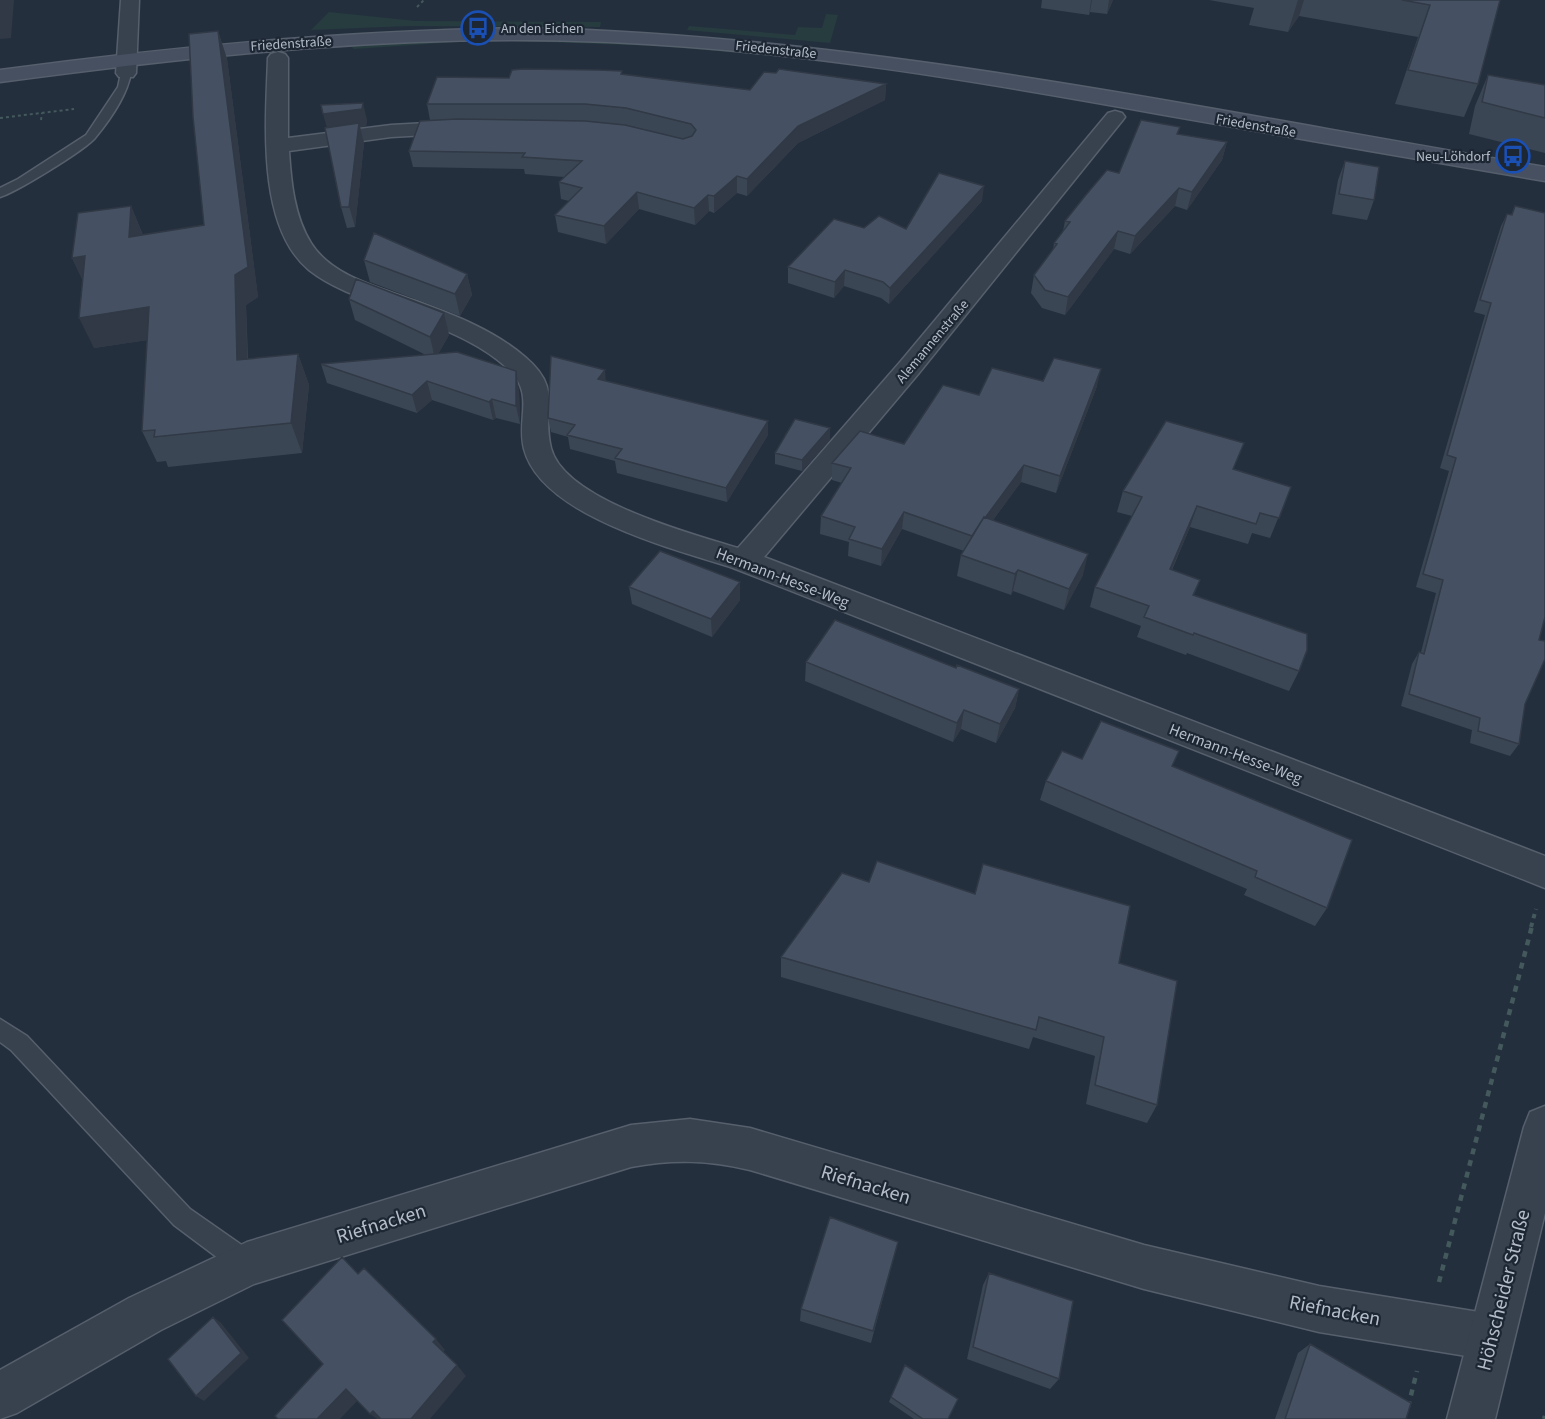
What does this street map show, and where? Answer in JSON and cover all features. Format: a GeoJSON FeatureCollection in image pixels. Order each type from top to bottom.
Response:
{"type":"FeatureCollection","features":[{"type":"Feature","properties":{"kind":"main road","name":"Friedenstraße"},"geometry":{"type":"LineString","coordinates":[[0,90],[127,66],[291,43],[513,34],[608,36],[751,46],[836,56],[1004,81],[1545,174]]}},
{"type":"Feature","properties":{"kind":"main road","name":"Friedenstraße"},"geometry":{"type":"LineString","coordinates":[[0,76],[127,66],[376,52],[501,48],[715,59],[942,87],[1545,188]]}},
{"type":"Feature","properties":{"kind":"street"},"geometry":{"type":"LineString","coordinates":[[127,66],[130,0]]}},
{"type":"Feature","properties":{"kind":"street","name":"Hermann-Hesse-Weg"},"geometry":{"type":"LineString","coordinates":[[278,58],[277,146],[288,213],[294,232],[311,259],[339,278],[429,315],[489,343],[516,363],[535,384],[537,447],[540,458],[557,480],[590,505],[611,515],[744,561],[1542,886]]}},
{"type":"Feature","properties":{"kind":"street","name":"Alemannenstraße"},"geometry":{"type":"LineString","coordinates":[[744,561],[910,367],[1115,117]]}},
{"type":"Feature","properties":{"kind":"street"},"geometry":{"type":"LineString","coordinates":[[277,146],[416,129],[483,127]]}},
{"type":"Feature","properties":{"kind":"street","name":"Höhscheider Straße"},"geometry":{"type":"LineString","coordinates":[[1470,1419],[1545,1127]]}},
{"type":"Feature","properties":{"kind":"street","name":"Riefnacken"},"geometry":{"type":"LineString","coordinates":[[0,1396],[145,1314],[247,1264],[631,1146],[670,1139],[703,1139],[750,1149],[1144,1267],[1319,1309],[1491,1337]]}},
{"type":"Feature","properties":{"kind":"lane"},"geometry":{"type":"LineString","coordinates":[[0,193],[22,182],[90,137],[123,87],[127,66]]}},
{"type":"Feature","properties":{"kind":"lane"},"geometry":{"type":"LineString","coordinates":[[0,1029],[19,1043],[182,1217],[247,1264]]}},
{"type":"Feature","properties":{"kind":"path"},"geometry":{"type":"LineString","coordinates":[[0,118],[113,104]]}},
{"type":"Feature","properties":{"kind":"path"},"geometry":{"type":"LineString","coordinates":[[41,120],[42,113]]}},
{"type":"Feature","properties":{"kind":"path"},"geometry":{"type":"LineString","coordinates":[[1405,1419],[1427,1326],[1542,886]]}},
{"type":"Feature","properties":{"kind":"green space"},"geometry":{"type":"Polygon","coordinates":[[[329,12],[416,21],[601,22],[600,27],[408,26],[311,30],[329,12]]]}},
{"type":"Feature","properties":{"kind":"green space"},"geometry":{"type":"Polygon","coordinates":[[[826,14],[838,15],[830,43],[687,30],[689,26],[795,35],[798,27],[822,28],[826,14]]]}},
{"type":"Feature","properties":{"kind":"green space"},"geometry":{"type":"Polygon","coordinates":[[[517,39],[657,44],[788,54],[787,57],[657,46],[516,41],[472,41],[354,49],[346,43],[517,39]]]}},
{"type":"Feature","properties":{"kind":"building"},"geometry":{"type":"Polygon","coordinates":[[[1402,0],[1500,0],[1478,84],[1408,70],[1430,5],[1402,0]]]}},
{"type":"Feature","properties":{"kind":"building"},"geometry":{"type":"Polygon","coordinates":[[[218,31],[248,267],[235,275],[237,360],[298,354],[291,423],[154,437],[155,430],[142,431],[149,307],[79,318],[85,256],[72,258],[78,213],[131,206],[129,237],[204,225],[193,117],[189,34],[218,31]]]}},
{"type":"Feature","properties":{"kind":"building"},"geometry":{"type":"Polygon","coordinates":[[[779,69],[886,84],[798,126],[747,179],[737,176],[714,196],[708,195],[694,208],[637,192],[604,226],[555,215],[582,188],[559,182],[582,161],[522,157],[525,153],[409,151],[420,121],[457,119],[585,121],[625,125],[683,139],[692,136],[696,130],[691,124],[626,108],[585,104],[427,104],[437,77],[509,78],[512,70],[622,71],[621,74],[750,90],[764,72],[776,73],[779,69]]]}},
{"type":"Feature","properties":{"kind":"building"},"geometry":{"type":"Polygon","coordinates":[[[1488,75],[1545,85],[1545,118],[1482,102],[1488,75]]]}},
{"type":"Feature","properties":{"kind":"building"},"geometry":{"type":"Polygon","coordinates":[[[363,103],[362,109],[323,114],[321,105],[363,103]]]}},
{"type":"Feature","properties":{"kind":"building"},"geometry":{"type":"Polygon","coordinates":[[[1141,120],[1180,127],[1177,134],[1227,142],[1192,192],[1179,188],[1135,236],[1118,231],[1068,297],[1045,290],[1034,275],[1070,222],[1065,221],[1085,196],[1107,170],[1119,173],[1141,120]]]}},
{"type":"Feature","properties":{"kind":"building"},"geometry":{"type":"Polygon","coordinates":[[[359,123],[349,207],[341,207],[325,128],[359,123]]]}},
{"type":"Feature","properties":{"kind":"building"},"geometry":{"type":"Polygon","coordinates":[[[1345,161],[1379,167],[1374,200],[1339,194],[1345,161]]]}},
{"type":"Feature","properties":{"kind":"building"},"geometry":{"type":"Polygon","coordinates":[[[939,173],[984,186],[890,288],[883,282],[845,270],[835,282],[788,267],[834,219],[864,228],[879,216],[906,229],[939,173]]]}},
{"type":"Feature","properties":{"kind":"building"},"geometry":{"type":"Polygon","coordinates":[[[1515,206],[1545,213],[1545,617],[1539,640],[1545,641],[1545,659],[1525,704],[1519,744],[1478,731],[1480,718],[1409,694],[1419,652],[1424,654],[1443,580],[1423,574],[1456,458],[1447,455],[1491,303],[1480,300],[1507,214],[1512,215],[1515,206]]]}},
{"type":"Feature","properties":{"kind":"building"},"geometry":{"type":"Polygon","coordinates":[[[374,233],[467,274],[455,294],[364,260],[374,233]]]}},
{"type":"Feature","properties":{"kind":"building"},"geometry":{"type":"Polygon","coordinates":[[[356,279],[444,313],[430,337],[349,299],[356,279]]]}},
{"type":"Feature","properties":{"kind":"building"},"geometry":{"type":"Polygon","coordinates":[[[457,352],[516,371],[516,406],[492,399],[489,402],[427,381],[412,395],[321,364],[457,352]]]}},
{"type":"Feature","properties":{"kind":"building"},"geometry":{"type":"Polygon","coordinates":[[[551,356],[605,370],[598,379],[768,421],[726,488],[615,458],[622,449],[567,435],[575,425],[548,418],[551,356]]]}},
{"type":"Feature","properties":{"kind":"building"},"geometry":{"type":"Polygon","coordinates":[[[1054,358],[1101,369],[1060,476],[1024,465],[972,536],[904,512],[882,549],[849,539],[855,527],[821,516],[851,468],[832,463],[860,431],[904,444],[943,385],[979,395],[992,368],[1043,381],[1054,358]]]}},
{"type":"Feature","properties":{"kind":"building"},"geometry":{"type":"Polygon","coordinates":[[[795,419],[830,428],[802,460],[775,453],[795,419]]]}},
{"type":"Feature","properties":{"kind":"building"},"geometry":{"type":"Polygon","coordinates":[[[1166,421],[1244,443],[1233,469],[1291,487],[1279,518],[1260,513],[1256,524],[1197,506],[1170,569],[1200,580],[1193,595],[1307,634],[1307,650],[1299,671],[1144,617],[1149,606],[1095,587],[1142,497],[1123,491],[1166,421]]]}},
{"type":"Feature","properties":{"kind":"building"},"geometry":{"type":"Polygon","coordinates":[[[984,517],[1088,554],[1069,589],[1018,570],[1015,574],[961,555],[984,517]]]}},
{"type":"Feature","properties":{"kind":"building"},"geometry":{"type":"Polygon","coordinates":[[[660,551],[740,582],[711,619],[629,587],[660,551]]]}},
{"type":"Feature","properties":{"kind":"building"},"geometry":{"type":"Polygon","coordinates":[[[835,620],[956,668],[957,665],[1019,689],[1000,724],[964,710],[957,723],[806,662],[835,620]]]}},
{"type":"Feature","properties":{"kind":"building"},"geometry":{"type":"Polygon","coordinates":[[[1101,721],[1179,751],[1172,766],[1352,840],[1327,908],[1255,877],[1257,871],[1046,781],[1062,751],[1082,759],[1101,721]]]}},
{"type":"Feature","properties":{"kind":"building"},"geometry":{"type":"Polygon","coordinates":[[[877,861],[975,894],[983,864],[1130,906],[1119,963],[1177,981],[1157,1105],[1095,1085],[1104,1037],[1039,1017],[1036,1030],[781,957],[842,873],[869,882],[877,861]]]}},
{"type":"Feature","properties":{"kind":"building"},"geometry":{"type":"Polygon","coordinates":[[[830,1217],[898,1242],[873,1331],[801,1309],[830,1217]]]}},
{"type":"Feature","properties":{"kind":"building"},"geometry":{"type":"Polygon","coordinates":[[[342,1257],[358,1274],[364,1268],[436,1339],[433,1342],[457,1365],[411,1419],[381,1419],[373,1411],[370,1414],[346,1389],[317,1419],[278,1419],[275,1416],[323,1364],[282,1320],[342,1257]]]}},
{"type":"Feature","properties":{"kind":"building"},"geometry":{"type":"Polygon","coordinates":[[[989,1273],[1073,1301],[1059,1379],[973,1347],[989,1273]]]}},
{"type":"Feature","properties":{"kind":"building"},"geometry":{"type":"Polygon","coordinates":[[[213,1317],[241,1353],[196,1396],[168,1359],[213,1317]]]}},
{"type":"Feature","properties":{"kind":"building"},"geometry":{"type":"Polygon","coordinates":[[[1310,1344],[1411,1403],[1406,1419],[1285,1419],[1310,1344]]]}},
{"type":"Feature","properties":{"kind":"building"},"geometry":{"type":"Polygon","coordinates":[[[905,1365],[958,1399],[948,1419],[923,1419],[891,1397],[905,1365]]]}},
{"type":"Feature","properties":{"kind":"place","name":"An den Eichen"},"geometry":{"type":"Point","coordinates":[478,28]}},
{"type":"Feature","properties":{"kind":"place","name":"Neu-Löhdorf"},"geometry":{"type":"Point","coordinates":[1513,156]}}]}
